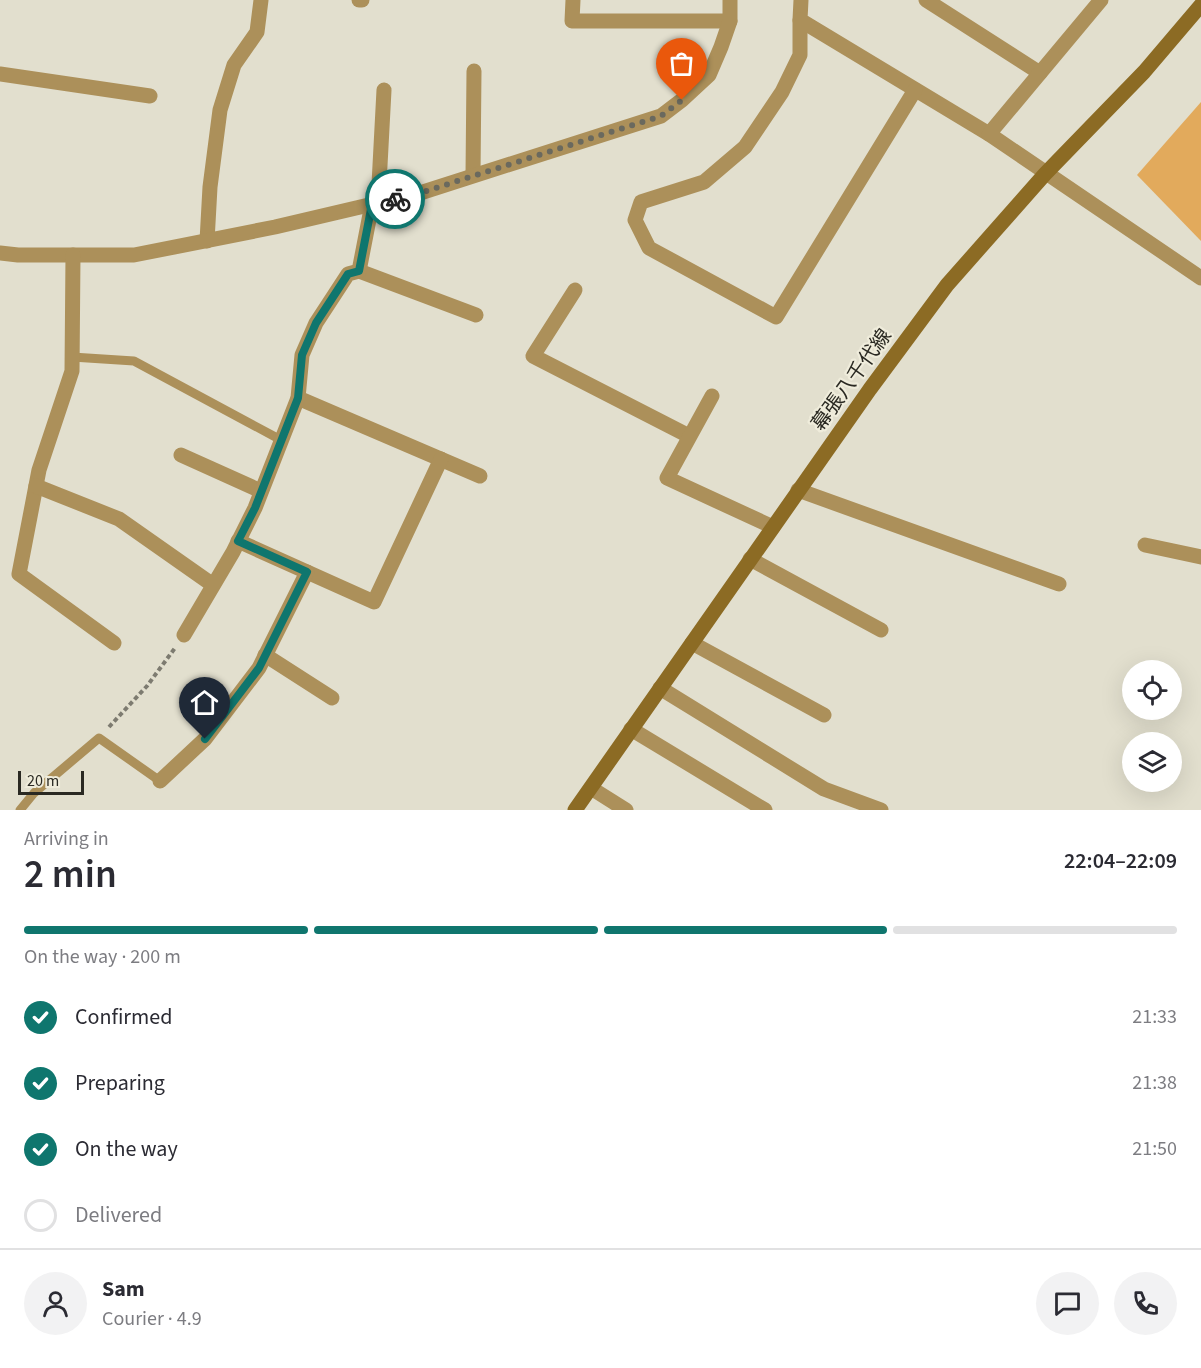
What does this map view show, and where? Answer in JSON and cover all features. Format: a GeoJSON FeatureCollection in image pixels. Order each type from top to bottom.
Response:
{"type":"FeatureCollection","features":[{"type":"Feature","properties":{"kind":"main road","name":"幕張八千代線"},"geometry":{"type":"LineString","coordinates":[[575,810],[798,490],[947,285],[1045,174],[1144,72],[1201,5]]}},
{"type":"Feature","properties":{"kind":"street"},"geometry":{"type":"LineString","coordinates":[[207,241],[210,187],[220,110],[234,65],[256,32],[261,0]]}},
{"type":"Feature","properties":{"kind":"street"},"geometry":{"type":"LineString","coordinates":[[573,0],[572,21],[730,21]]}},
{"type":"Feature","properties":{"kind":"street"},"geometry":{"type":"LineString","coordinates":[[0,253],[134,255],[207,241],[420,193],[661,116],[709,75],[722,47],[730,21],[730,0]]}},
{"type":"Feature","properties":{"kind":"street"},"geometry":{"type":"LineString","coordinates":[[801,0],[800,55],[782,92],[745,147],[704,182],[641,202],[635,220],[649,248],[776,317],[915,90]]}},
{"type":"Feature","properties":{"kind":"street"},"geometry":{"type":"LineString","coordinates":[[926,0],[1040,73]]}},
{"type":"Feature","properties":{"kind":"street"},"geometry":{"type":"LineString","coordinates":[[989,134],[1101,0]]}},
{"type":"Feature","properties":{"kind":"street"},"geometry":{"type":"LineString","coordinates":[[800,20],[989,134],[1201,278]]}},
{"type":"Feature","properties":{"kind":"street"},"geometry":{"type":"LineString","coordinates":[[474,71],[474,176]]}},
{"type":"Feature","properties":{"kind":"street"},"geometry":{"type":"LineString","coordinates":[[0,74],[150,96]]}},
{"type":"Feature","properties":{"kind":"street"},"geometry":{"type":"LineString","coordinates":[[359,271],[375,203],[384,90]]}},
{"type":"Feature","properties":{"kind":"street"},"geometry":{"type":"LineString","coordinates":[[73,255],[72,371],[39,470],[20,574],[114,643]]}},
{"type":"Feature","properties":{"kind":"street"},"geometry":{"type":"LineString","coordinates":[[184,635],[255,508],[298,398],[302,355],[316,323],[348,274],[359,271],[476,315]]}},
{"type":"Feature","properties":{"kind":"street"},"geometry":{"type":"LineString","coordinates":[[575,290],[532,356],[689,436]]}},
{"type":"Feature","properties":{"kind":"street"},"geometry":{"type":"LineString","coordinates":[[711,396],[667,478],[772,528]]}},
{"type":"Feature","properties":{"kind":"street"},"geometry":{"type":"LineString","coordinates":[[298,398],[480,476]]}},
{"type":"Feature","properties":{"kind":"street"},"geometry":{"type":"LineString","coordinates":[[182,455],[261,491]]}},
{"type":"Feature","properties":{"kind":"street"},"geometry":{"type":"LineString","coordinates":[[238,541],[374,602],[441,459]]}},
{"type":"Feature","properties":{"kind":"street"},"geometry":{"type":"LineString","coordinates":[[36,486],[119,519],[213,585]]}},
{"type":"Feature","properties":{"kind":"street"},"geometry":{"type":"LineString","coordinates":[[798,490],[1059,585]]}},
{"type":"Feature","properties":{"kind":"street"},"geometry":{"type":"LineString","coordinates":[[1145,545],[1201,557]]}},
{"type":"Feature","properties":{"kind":"street"},"geometry":{"type":"LineString","coordinates":[[750,559],[881,630]]}},
{"type":"Feature","properties":{"kind":"street"},"geometry":{"type":"LineString","coordinates":[[160,781],[205,739],[259,668],[307,572]]}},
{"type":"Feature","properties":{"kind":"street"},"geometry":{"type":"LineString","coordinates":[[692,643],[824,716]]}},
{"type":"Feature","properties":{"kind":"street"},"geometry":{"type":"LineString","coordinates":[[265,655],[332,699]]}},
{"type":"Feature","properties":{"kind":"street"},"geometry":{"type":"LineString","coordinates":[[660,688],[824,789],[881,810]]}},
{"type":"Feature","properties":{"kind":"street"},"geometry":{"type":"LineString","coordinates":[[631,729],[765,810]]}},
{"type":"Feature","properties":{"kind":"street"},"geometry":{"type":"LineString","coordinates":[[591,788],[626,810]]}},
{"type":"Feature","properties":{"kind":"lane"},"geometry":{"type":"LineString","coordinates":[[72,357],[134,361],[281,440]]}},
{"type":"Feature","properties":{"kind":"lane"},"geometry":{"type":"LineString","coordinates":[[20,810],[34,793],[99,738],[160,781]]}},
{"type":"Feature","properties":{"kind":"path"},"geometry":{"type":"LineString","coordinates":[[99,738],[147,686],[184,635]]}},
{"type":"Feature","properties":{"kind":"building"},"geometry":{"type":"Polygon","coordinates":[[[1201,102],[1201,241],[1137,175],[1201,102]]]}},
{"type":"Feature","properties":{"kind":"way so far"},"geometry":{"type":"LineString","coordinates":[[395,199],[661,116],[682,100]]}},
{"type":"Feature","properties":{"kind":"route"},"geometry":{"type":"LineString","coordinates":[[205,739],[259,668],[307,572],[238,541],[255,508],[298,398],[302,355],[316,323],[348,274],[359,271],[372,204],[395,199]]}}]}
